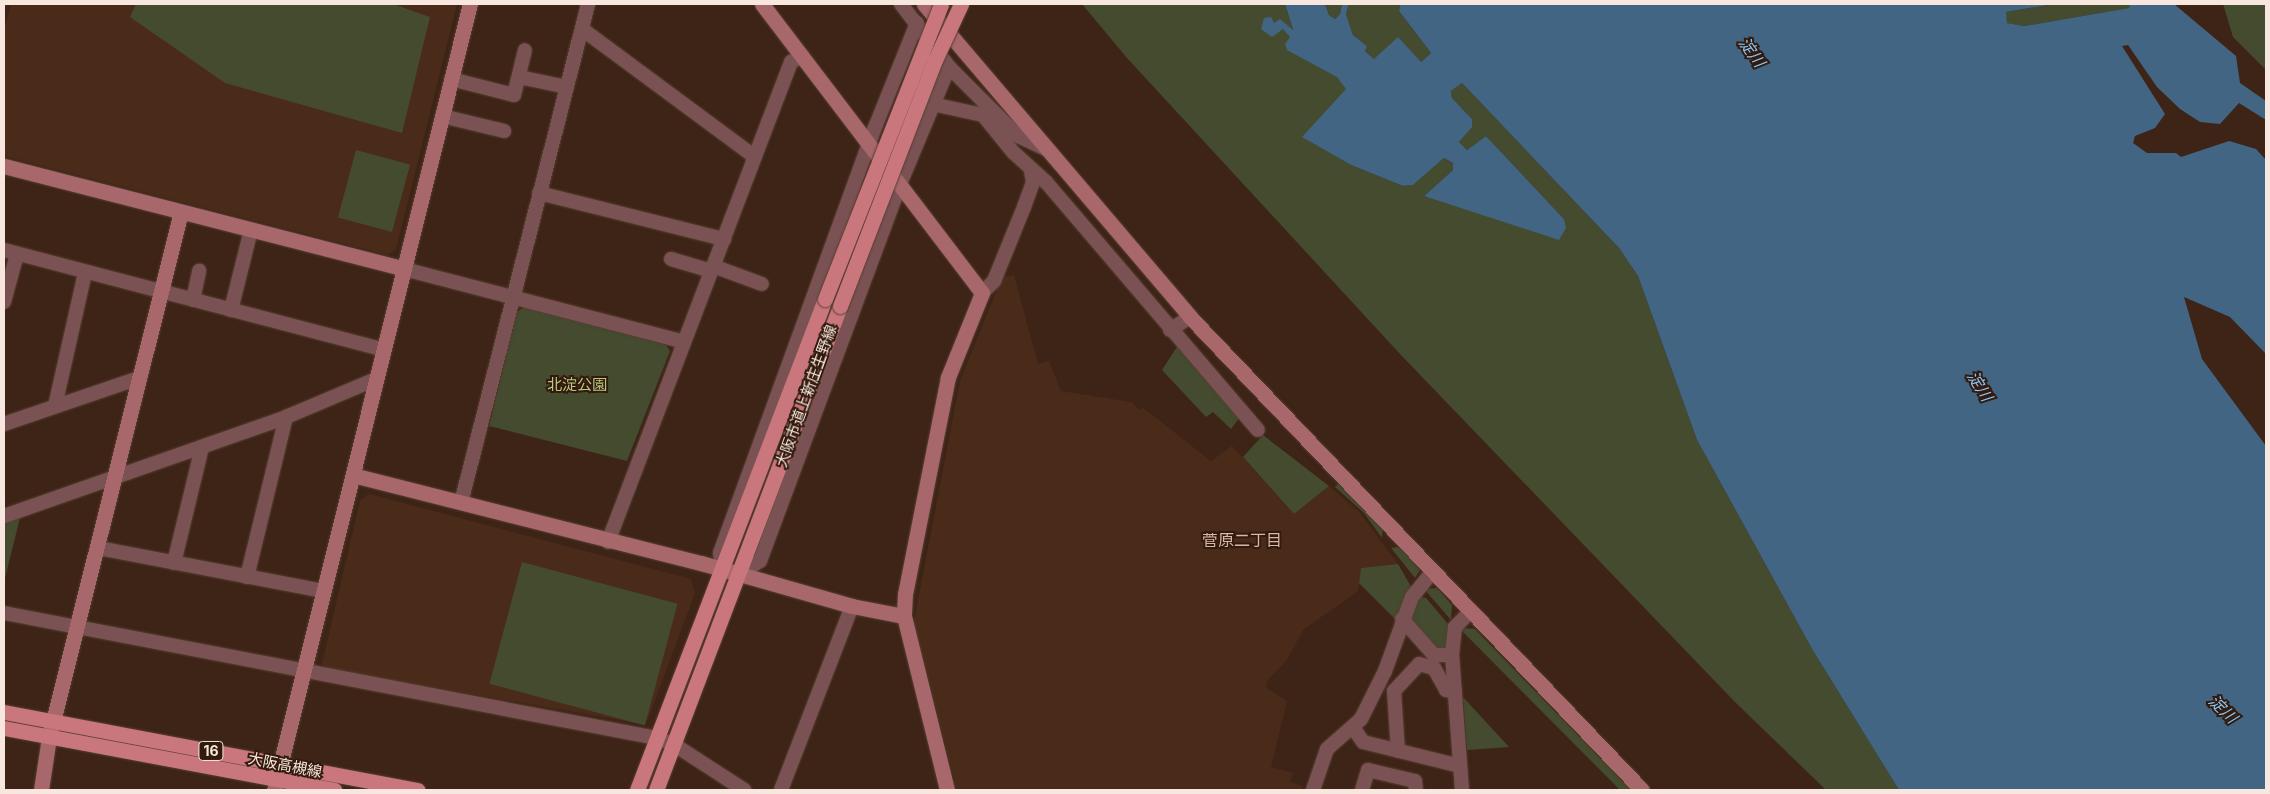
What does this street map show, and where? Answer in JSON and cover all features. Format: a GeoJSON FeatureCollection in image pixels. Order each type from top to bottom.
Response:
{"type":"FeatureCollection","features":[{"type":"Feature","properties":{"kind":"main road","name":"大阪市道上新庄生野線"},"geometry":{"type":"LineString","coordinates":[[636,790],[723,570],[825,300],[941,4]]}},
{"type":"Feature","properties":{"kind":"main road","name":"大阪市道上新庄生野線"},"geometry":{"type":"LineString","coordinates":[[656,790],[935,60],[961,4]]}},
{"type":"Feature","properties":{"kind":"main road","name":"大阪高槻線"},"geometry":{"type":"LineString","coordinates":[[4,712],[418,790]]}},
{"type":"Feature","properties":{"kind":"main road","name":"大阪高槻線"},"geometry":{"type":"LineString","coordinates":[[4,728],[275,785],[334,790]]}},
{"type":"Feature","properties":{"kind":"street"},"geometry":{"type":"LineString","coordinates":[[275,785],[470,4]]}},
{"type":"Feature","properties":{"kind":"street"},"geometry":{"type":"LineString","coordinates":[[461,502],[588,4]]}},
{"type":"Feature","properties":{"kind":"street"},"geometry":{"type":"LineString","coordinates":[[762,4],[982,294]]}},
{"type":"Feature","properties":{"kind":"street"},"geometry":{"type":"LineString","coordinates":[[901,4],[949,67],[1018,136],[1046,149]]}},
{"type":"Feature","properties":{"kind":"street"},"geometry":{"type":"LineString","coordinates":[[924,4],[1190,317],[1642,790]]}},
{"type":"Feature","properties":{"kind":"street"},"geometry":{"type":"LineString","coordinates":[[723,570],[720,553],[869,143],[917,23]]}},
{"type":"Feature","properties":{"kind":"street"},"geometry":{"type":"LineString","coordinates":[[582,29],[755,157]]}},
{"type":"Feature","properties":{"kind":"street"},"geometry":{"type":"LineString","coordinates":[[451,79],[514,96],[525,50]]}},
{"type":"Feature","properties":{"kind":"street"},"geometry":{"type":"LineString","coordinates":[[608,542],[791,62],[802,56]]}},
{"type":"Feature","properties":{"kind":"street"},"geometry":{"type":"LineString","coordinates":[[739,574],[760,561],[900,184],[949,67]]}},
{"type":"Feature","properties":{"kind":"street"},"geometry":{"type":"LineString","coordinates":[[519,77],[567,87]]}},
{"type":"Feature","properties":{"kind":"street"},"geometry":{"type":"LineString","coordinates":[[932,104],[983,114],[1031,170],[1046,182],[1170,330],[1258,430]]}},
{"type":"Feature","properties":{"kind":"street"},"geometry":{"type":"LineString","coordinates":[[442,116],[504,131]]}},
{"type":"Feature","properties":{"kind":"street"},"geometry":{"type":"LineString","coordinates":[[4,166],[684,342]]}},
{"type":"Feature","properties":{"kind":"street"},"geometry":{"type":"LineString","coordinates":[[947,790],[904,616],[905,594],[948,377],[982,294],[994,281],[1024,207],[1032,182],[1031,170]]}},
{"type":"Feature","properties":{"kind":"street"},"geometry":{"type":"LineString","coordinates":[[539,193],[724,239]]}},
{"type":"Feature","properties":{"kind":"street"},"geometry":{"type":"LineString","coordinates":[[41,790],[49,737],[181,212]]}},
{"type":"Feature","properties":{"kind":"street"},"geometry":{"type":"LineString","coordinates":[[231,310],[251,230]]}},
{"type":"Feature","properties":{"kind":"street"},"geometry":{"type":"LineString","coordinates":[[4,302],[10,252],[384,350]]}},
{"type":"Feature","properties":{"kind":"street"},"geometry":{"type":"LineString","coordinates":[[671,259],[762,284]]}},
{"type":"Feature","properties":{"kind":"street"},"geometry":{"type":"LineString","coordinates":[[193,300],[199,271]]}},
{"type":"Feature","properties":{"kind":"street"},"geometry":{"type":"LineString","coordinates":[[55,406],[85,272]]}},
{"type":"Feature","properties":{"kind":"street"},"geometry":{"type":"LineString","coordinates":[[1170,330],[1190,317]]}},
{"type":"Feature","properties":{"kind":"street"},"geometry":{"type":"LineString","coordinates":[[4,424],[139,378]]}},
{"type":"Feature","properties":{"kind":"street"},"geometry":{"type":"LineString","coordinates":[[4,516],[116,474],[202,447],[286,417],[376,379]]}},
{"type":"Feature","properties":{"kind":"street"},"geometry":{"type":"LineString","coordinates":[[247,577],[286,417]]}},
{"type":"Feature","properties":{"kind":"street"},"geometry":{"type":"LineString","coordinates":[[174,563],[202,447]]}},
{"type":"Feature","properties":{"kind":"street"},"geometry":{"type":"LineString","coordinates":[[353,475],[608,542],[739,574],[852,606],[904,616]]}},
{"type":"Feature","properties":{"kind":"street"},"geometry":{"type":"LineString","coordinates":[[98,548],[324,591]]}},
{"type":"Feature","properties":{"kind":"street"},"geometry":{"type":"LineString","coordinates":[[1313,790],[1327,749],[1354,729],[1385,671],[1402,620],[1412,597],[1432,572]]}},
{"type":"Feature","properties":{"kind":"street"},"geometry":{"type":"LineString","coordinates":[[781,790],[852,606]]}},
{"type":"Feature","properties":{"kind":"street"},"geometry":{"type":"LineString","coordinates":[[1462,790],[1452,655],[1455,627],[1470,612]]}},
{"type":"Feature","properties":{"kind":"street"},"geometry":{"type":"LineString","coordinates":[[4,613],[656,738],[673,744],[744,790]]}},
{"type":"Feature","properties":{"kind":"street"},"geometry":{"type":"LineString","coordinates":[[1402,620],[1434,654],[1452,655]]}},
{"type":"Feature","properties":{"kind":"street"},"geometry":{"type":"LineString","coordinates":[[1398,751],[1394,691],[1419,664],[1434,668],[1446,690],[1455,691]]}},
{"type":"Feature","properties":{"kind":"street"},"geometry":{"type":"LineString","coordinates":[[1354,729],[1363,742],[1460,766]]}},
{"type":"Feature","properties":{"kind":"street"},"geometry":{"type":"LineString","coordinates":[[1362,790],[1368,770],[1415,782],[1416,790]]}},
{"type":"Feature","properties":{"kind":"shaded area"},"geometry":{"type":"Polygon","coordinates":[[[11,4],[457,4],[396,249],[388,255],[4,156],[4,30],[11,4]]]}},
{"type":"Feature","properties":{"kind":"shaded area"},"geometry":{"type":"Polygon","coordinates":[[[1014,275],[1038,364],[1049,361],[1061,391],[1131,402],[1140,410],[1142,407],[1211,461],[1232,446],[1294,514],[1329,486],[1359,512],[1398,564],[1361,568],[1358,591],[1303,630],[1287,660],[1267,681],[1266,688],[1287,701],[1271,767],[1293,773],[1290,782],[1303,786],[1301,790],[957,790],[914,621],[960,381],[1002,277],[1014,275]]]}},
{"type":"Feature","properties":{"kind":"shaded area"},"geometry":{"type":"Polygon","coordinates":[[[369,494],[691,579],[695,593],[648,719],[641,724],[327,668],[322,664],[360,501],[369,494]]]}},
{"type":"Feature","properties":{"kind":"green space"},"geometry":{"type":"Polygon","coordinates":[[[136,4],[393,4],[430,17],[402,133],[225,83],[130,17],[136,4]]]}},
{"type":"Feature","properties":{"kind":"green space"},"geometry":{"type":"Polygon","coordinates":[[[1082,4],[1285,4],[1293,31],[1264,18],[1283,29],[1337,76],[1347,89],[1303,137],[1351,165],[1403,186],[1413,185],[1444,158],[1453,163],[1453,170],[1424,196],[1564,219],[1486,136],[1467,150],[1459,142],[1472,126],[1472,119],[1452,98],[1451,91],[1462,83],[1619,248],[1638,276],[1697,440],[1812,649],[1899,790],[1826,790],[1735,702],[1400,354],[1127,58],[1082,4]]]}},
{"type":"Feature","properties":{"kind":"green space"},"geometry":{"type":"Polygon","coordinates":[[[1325,4],[1342,4],[1340,14],[1335,19],[1329,15],[1325,4]]]}},
{"type":"Feature","properties":{"kind":"green space"},"geometry":{"type":"Polygon","coordinates":[[[1349,4],[1400,4],[1399,11],[1431,53],[1421,62],[1374,59],[1364,50],[1367,46],[1353,35],[1346,14],[1349,4]]]}},
{"type":"Feature","properties":{"kind":"green space"},"geometry":{"type":"Polygon","coordinates":[[[2054,4],[2130,4],[2130,8],[2024,26],[2006,23],[2006,12],[2054,4]]]}},
{"type":"Feature","properties":{"kind":"green space"},"geometry":{"type":"Polygon","coordinates":[[[2223,4],[2266,4],[2266,70],[2233,37],[2223,4]]]}},
{"type":"Feature","properties":{"kind":"green space"},"geometry":{"type":"Polygon","coordinates":[[[356,150],[410,164],[392,232],[338,218],[356,150]]]}},
{"type":"Feature","properties":{"kind":"green space","name":"北淀公園"},"geometry":{"type":"Polygon","coordinates":[[[524,307],[666,345],[670,351],[627,461],[489,426],[517,312],[524,307]]]}},
{"type":"Feature","properties":{"kind":"green space"},"geometry":{"type":"Polygon","coordinates":[[[1178,345],[1240,417],[1231,429],[1213,412],[1206,417],[1162,370],[1178,345]]]}},
{"type":"Feature","properties":{"kind":"green space"},"geometry":{"type":"Polygon","coordinates":[[[1263,435],[1329,486],[1294,514],[1243,457],[1263,435]]]}},
{"type":"Feature","properties":{"kind":"green space"},"geometry":{"type":"Polygon","coordinates":[[[1341,480],[1383,529],[1382,538],[1364,513],[1335,487],[1341,480]]]}},
{"type":"Feature","properties":{"kind":"green space"},"geometry":{"type":"Polygon","coordinates":[[[21,514],[4,582],[4,520],[21,514]]]}},
{"type":"Feature","properties":{"kind":"green space"},"geometry":{"type":"Polygon","coordinates":[[[1391,548],[1401,548],[1420,570],[1415,578],[1391,548]]]}},
{"type":"Feature","properties":{"kind":"green space"},"geometry":{"type":"Polygon","coordinates":[[[522,562],[678,604],[645,725],[489,684],[522,562]]]}},
{"type":"Feature","properties":{"kind":"green space"},"geometry":{"type":"Polygon","coordinates":[[[1398,564],[1413,590],[1397,621],[1359,583],[1361,568],[1398,564]]]}},
{"type":"Feature","properties":{"kind":"green space"},"geometry":{"type":"Polygon","coordinates":[[[1437,588],[1452,605],[1451,620],[1424,589],[1437,588]]]}},
{"type":"Feature","properties":{"kind":"green space"},"geometry":{"type":"Polygon","coordinates":[[[1416,596],[1426,598],[1449,625],[1449,647],[1445,651],[1434,649],[1407,622],[1416,596]]]}},
{"type":"Feature","properties":{"kind":"green space"},"geometry":{"type":"Polygon","coordinates":[[[1464,628],[1475,629],[1631,790],[1620,790],[1461,630],[1464,628]]]}},
{"type":"Feature","properties":{"kind":"green space"},"geometry":{"type":"Polygon","coordinates":[[[1463,697],[1509,747],[1467,750],[1463,697]]]}},
{"type":"Feature","properties":{"kind":"water","name":"淀川"},"geometry":{"type":"Polygon","coordinates":[[[1285,4],[1325,4],[1329,15],[1335,19],[1340,14],[1342,4],[1349,4],[1346,14],[1353,35],[1367,46],[1365,51],[1374,59],[1398,37],[1421,62],[1431,53],[1399,11],[1400,4],[2054,4],[2006,12],[2007,23],[2024,26],[2129,8],[2130,4],[2174,4],[2236,56],[2240,83],[2266,101],[2266,120],[2239,103],[2220,124],[2200,122],[2180,109],[2157,87],[2128,45],[2122,46],[2165,114],[2155,128],[2135,136],[2133,143],[2147,153],[2176,153],[2181,157],[2229,141],[2256,149],[2266,160],[2266,354],[2230,317],[2184,297],[2202,359],[2266,446],[2266,790],[1899,790],[1812,649],[1697,440],[1638,276],[1619,248],[1462,83],[1451,91],[1452,98],[1472,119],[1472,127],[1459,142],[1467,150],[1486,136],[1564,219],[1566,228],[1559,240],[1424,196],[1453,170],[1453,163],[1444,158],[1413,185],[1403,186],[1351,165],[1302,137],[1346,89],[1337,77],[1287,50],[1285,44],[1290,37],[1283,29],[1272,37],[1261,29],[1264,18],[1271,17],[1274,23],[1280,19],[1293,30],[1285,4]]]}},
{"type":"Feature","properties":{"kind":"district","name":"菅原二丁目"},"geometry":{"type":"Point","coordinates":[1242,540]}}]}
